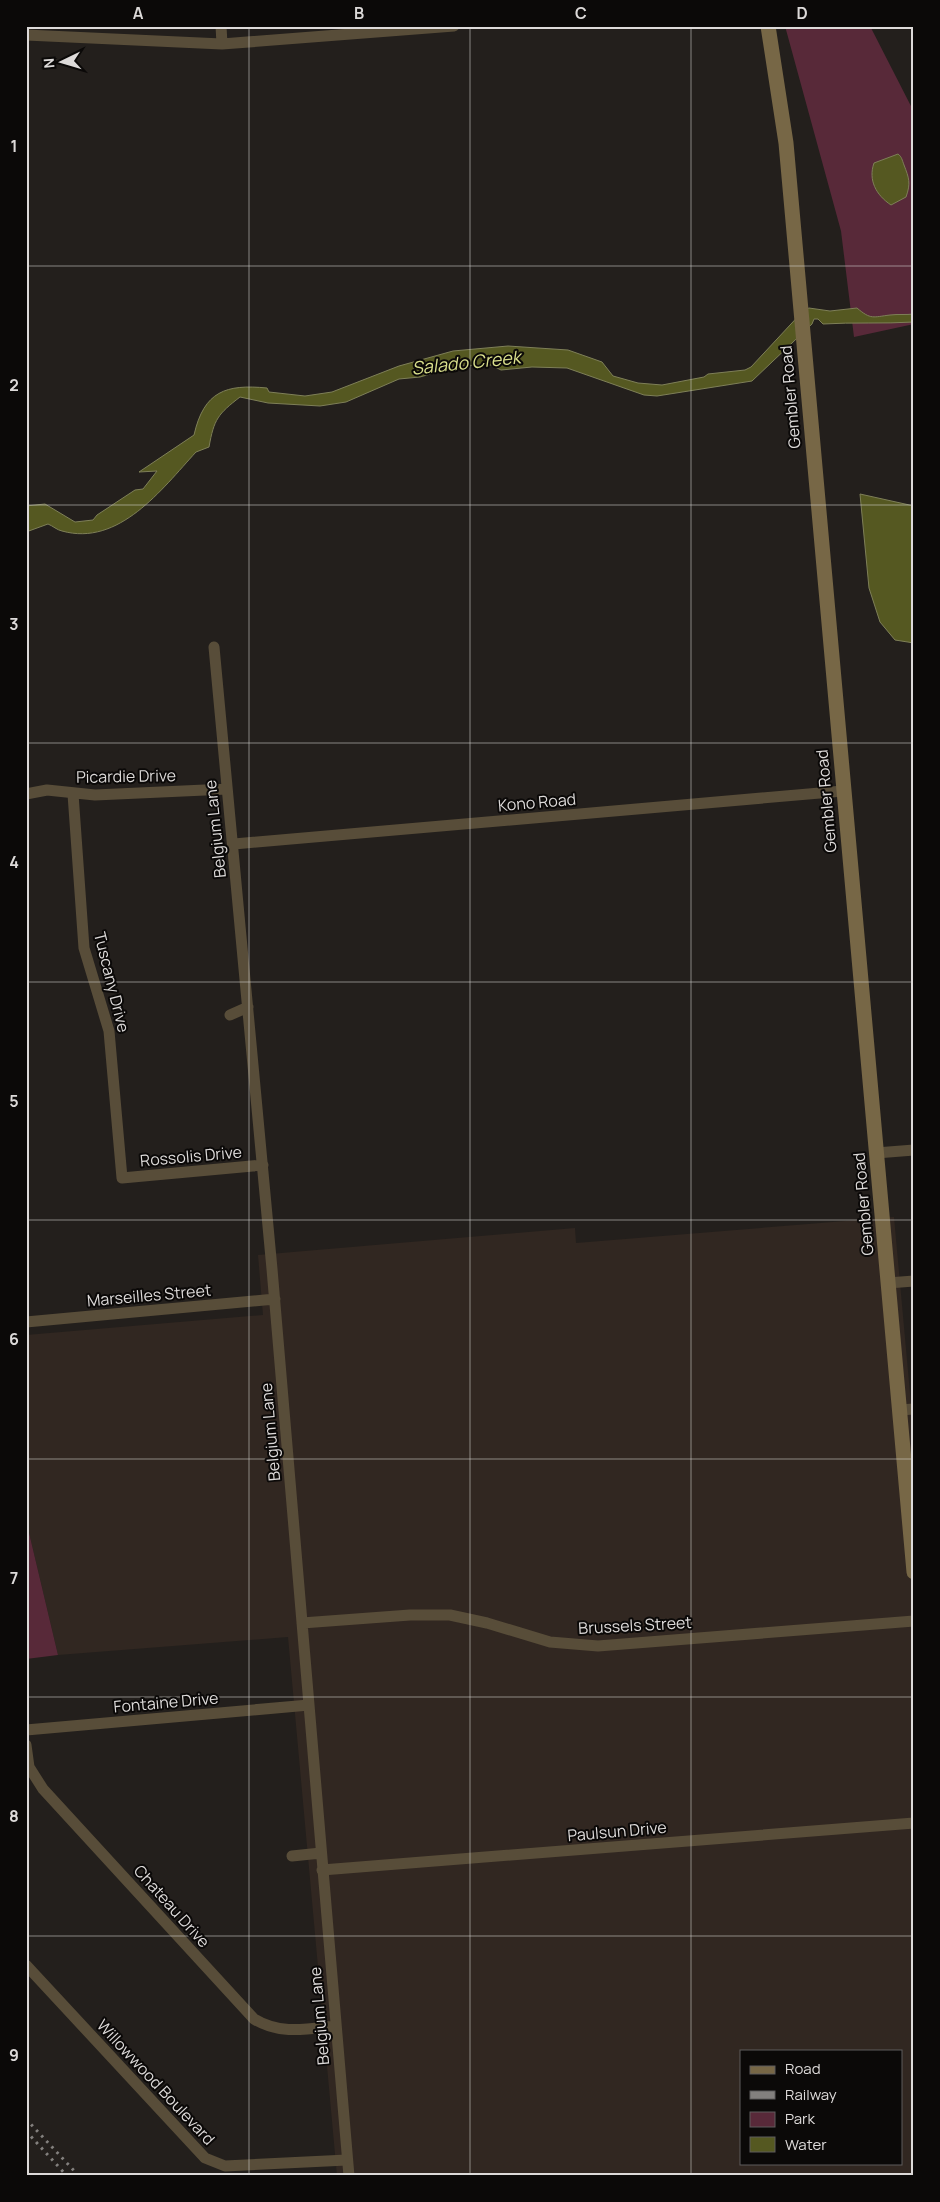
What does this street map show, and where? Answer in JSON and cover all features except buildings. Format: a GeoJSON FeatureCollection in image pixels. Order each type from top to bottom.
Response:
{"type":"FeatureCollection","features":[{"type":"Feature","properties":{"kind":"main road","name":"Gembler Road"},"geometry":{"type":"LineString","coordinates":[[768,26],[786,143],[888,1283],[906,1410],[914,1572]]}},
{"type":"Feature","properties":{"kind":"street"},"geometry":{"type":"LineString","coordinates":[[221,26],[222,44]]}},
{"type":"Feature","properties":{"kind":"street"},"geometry":{"type":"LineString","coordinates":[[26,35],[222,44],[454,26]]}},
{"type":"Feature","properties":{"kind":"street","name":"Belgium Lane"},"geometry":{"type":"LineString","coordinates":[[214,647],[226,789],[234,844],[275,1300],[349,2176]]}},
{"type":"Feature","properties":{"kind":"street","name":"Picardie Drive"},"geometry":{"type":"LineString","coordinates":[[26,794],[47,790],[74,794],[134,794],[226,789]]}},
{"type":"Feature","properties":{"kind":"street","name":"Kono Road"},"geometry":{"type":"LineString","coordinates":[[234,844],[843,792]]}},
{"type":"Feature","properties":{"kind":"street","name":"Tuscany Drive"},"geometry":{"type":"LineString","coordinates":[[74,794],[84,948],[109,1030],[122,1178]]}},
{"type":"Feature","properties":{"kind":"street"},"geometry":{"type":"LineString","coordinates":[[230,1015],[248,1008]]}},
{"type":"Feature","properties":{"kind":"street"},"geometry":{"type":"LineString","coordinates":[[876,1153],[914,1150]]}},
{"type":"Feature","properties":{"kind":"street","name":"Rossolis Drive"},"geometry":{"type":"LineString","coordinates":[[122,1178],[263,1165]]}},
{"type":"Feature","properties":{"kind":"street"},"geometry":{"type":"LineString","coordinates":[[888,1283],[914,1281]]}},
{"type":"Feature","properties":{"kind":"street","name":"Marseilles Street"},"geometry":{"type":"LineString","coordinates":[[26,1322],[275,1300]]}},
{"type":"Feature","properties":{"kind":"street","name":"Brussels Street"},"geometry":{"type":"LineString","coordinates":[[302,1623],[410,1615],[450,1615],[487,1623],[550,1642],[598,1646],[914,1621]]}},
{"type":"Feature","properties":{"kind":"street","name":"Fontaine Drive"},"geometry":{"type":"LineString","coordinates":[[26,1730],[309,1705]]}},
{"type":"Feature","properties":{"kind":"street","name":"Chateau Drive"},"geometry":{"type":"LineString","coordinates":[[26,1745],[29,1768],[43,1789],[254,2019],[267,2027],[286,2030],[336,2026]]}},
{"type":"Feature","properties":{"kind":"street","name":"Paulsun Drive"},"geometry":{"type":"LineString","coordinates":[[322,1870],[914,1823]]}},
{"type":"Feature","properties":{"kind":"street"},"geometry":{"type":"LineString","coordinates":[[292,1856],[321,1853]]}},
{"type":"Feature","properties":{"kind":"street","name":"Willowwood Boulevard"},"geometry":{"type":"LineString","coordinates":[[26,1965],[205,2158],[225,2166],[348,2160]]}},
{"type":"Feature","properties":{"kind":"shaded area"},"geometry":{"type":"Polygon","coordinates":[[[894,1217],[914,1437],[914,2176],[337,2176],[288,1637],[58,1655],[26,1520],[26,1335],[263,1315],[258,1255],[575,1228],[576,1243],[894,1217]]]}},
{"type":"Feature","properties":{"kind":"green space"},"geometry":{"type":"Polygon","coordinates":[[[785,26],[870,26],[914,112],[914,324],[854,337],[841,231],[785,26]]]}},
{"type":"Feature","properties":{"kind":"green space"},"geometry":{"type":"Polygon","coordinates":[[[26,1520],[58,1655],[26,1659],[26,1520]]]}},
{"type":"Feature","properties":{"kind":"water"},"geometry":{"type":"Polygon","coordinates":[[[898,154],[902,159],[909,181],[906,197],[891,205],[877,192],[873,181],[872,169],[874,163],[898,154]]]}},
{"type":"Feature","properties":{"kind":"water","name":"Salado Creek"},"geometry":{"type":"Polygon","coordinates":[[[809,308],[830,311],[857,308],[872,317],[914,314],[914,322],[823,324],[818,319],[814,319],[812,324],[752,381],[657,396],[644,395],[567,368],[532,367],[501,370],[491,365],[458,366],[420,377],[399,379],[346,402],[320,406],[268,403],[240,397],[218,418],[209,447],[196,452],[154,497],[120,523],[102,531],[83,534],[60,530],[48,524],[26,532],[26,506],[45,504],[75,522],[93,520],[97,515],[135,490],[143,489],[157,471],[139,472],[194,435],[198,420],[211,400],[229,390],[240,387],[267,388],[269,392],[305,396],[332,392],[399,366],[453,351],[508,346],[568,350],[602,362],[613,376],[638,383],[662,385],[704,377],[708,374],[745,370],[751,367],[804,310],[809,308]]]}},
{"type":"Feature","properties":{"kind":"water"},"geometry":{"type":"Polygon","coordinates":[[[860,494],[914,506],[914,643],[895,640],[880,622],[869,588],[860,494]]]}},
{"type":"Feature","properties":{"kind":"railway"},"geometry":{"type":"LineString","coordinates":[[26,2119],[79,2176]]}},
{"type":"Feature","properties":{"kind":"railway"},"geometry":{"type":"LineString","coordinates":[[26,2131],[67,2176]]}}]}
